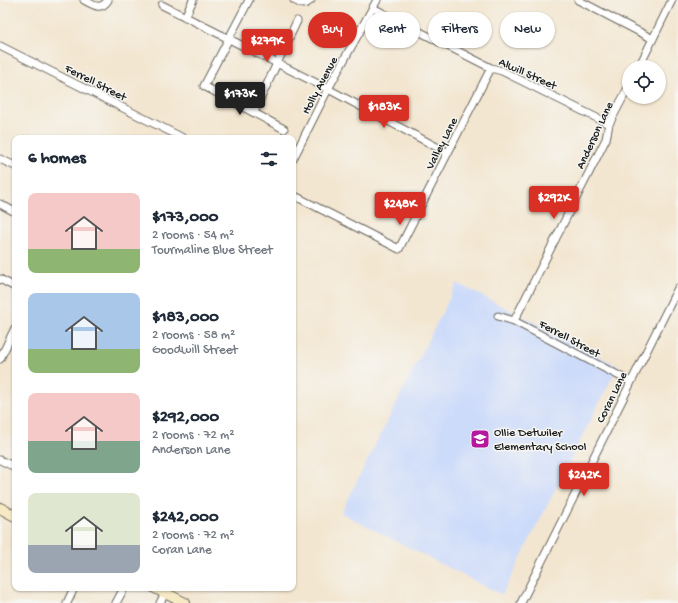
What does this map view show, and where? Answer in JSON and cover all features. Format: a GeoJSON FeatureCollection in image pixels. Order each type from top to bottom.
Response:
{"type":"FeatureCollection","features":[{"type":"Feature","properties":{"kind":"main road"},"geometry":{"type":"LineString","coordinates":[[0,508],[12,514]]}},
{"type":"Feature","properties":{"kind":"main road"},"geometry":{"type":"LineString","coordinates":[[161,591],[185,603]]}},
{"type":"Feature","properties":{"kind":"street"},"geometry":{"type":"LineString","coordinates":[[84,0],[97,7],[102,6],[108,0]]}},
{"type":"Feature","properties":{"kind":"street"},"geometry":{"type":"LineString","coordinates":[[185,17],[193,0]]}},
{"type":"Feature","properties":{"kind":"street"},"geometry":{"type":"LineString","coordinates":[[249,0],[204,86],[284,129]]}},
{"type":"Feature","properties":{"kind":"street"},"geometry":{"type":"LineString","coordinates":[[294,0],[302,4],[309,1]]}},
{"type":"Feature","properties":{"kind":"street","name":"Holly Avenue"},"geometry":{"type":"LineString","coordinates":[[296,153],[328,89],[377,0]]}},
{"type":"Feature","properties":{"kind":"street"},"geometry":{"type":"LineString","coordinates":[[578,0],[653,39]]}},
{"type":"Feature","properties":{"kind":"street"},"geometry":{"type":"LineString","coordinates":[[642,60],[672,0]]}},
{"type":"Feature","properties":{"kind":"street"},"geometry":{"type":"LineString","coordinates":[[162,5],[328,89],[448,153]]}},
{"type":"Feature","properties":{"kind":"street","name":"Alwill Street"},"geometry":{"type":"LineString","coordinates":[[373,8],[491,68],[502,71],[609,124]]}},
{"type":"Feature","properties":{"kind":"street"},"geometry":{"type":"LineString","coordinates":[[254,112],[297,21]]}},
{"type":"Feature","properties":{"kind":"street","name":"Ferrell Street"},"geometry":{"type":"LineString","coordinates":[[0,46],[176,135]]}},
{"type":"Feature","properties":{"kind":"street","name":"Valley Lane"},"geometry":{"type":"LineString","coordinates":[[296,197],[399,249],[491,68]]}},
{"type":"Feature","properties":{"kind":"street","name":"Anderson Lane"},"geometry":{"type":"LineString","coordinates":[[514,321],[606,138],[609,124],[622,99]]}},
{"type":"Feature","properties":{"kind":"street"},"geometry":{"type":"LineString","coordinates":[[0,159],[12,165]]}},
{"type":"Feature","properties":{"kind":"street"},"geometry":{"type":"LineString","coordinates":[[0,204],[12,210]]}},
{"type":"Feature","properties":{"kind":"street"},"geometry":{"type":"LineString","coordinates":[[0,279],[12,285]]}},
{"type":"Feature","properties":{"kind":"street","name":"Coran Lane"},"geometry":{"type":"LineString","coordinates":[[521,603],[678,288]]}},
{"type":"Feature","properties":{"kind":"street","name":"Ferrell Street"},"geometry":{"type":"LineString","coordinates":[[498,316],[514,321],[631,382]]}},
{"type":"Feature","properties":{"kind":"street"},"geometry":{"type":"LineString","coordinates":[[0,359],[12,334]]}},
{"type":"Feature","properties":{"kind":"street"},"geometry":{"type":"LineString","coordinates":[[0,460],[12,466]]}},
{"type":"Feature","properties":{"kind":"street"},"geometry":{"type":"LineString","coordinates":[[67,603],[73,591]]}},
{"type":"Feature","properties":{"kind":"street"},"geometry":{"type":"LineString","coordinates":[[116,603],[122,591]]}},
{"type":"Feature","properties":{"kind":"street"},"geometry":{"type":"LineString","coordinates":[[160,603],[165,593]]}},
{"type":"Feature","properties":{"kind":"shaded area","name":"Ollie Detwiler Elementary School"},"geometry":{"type":"Polygon","coordinates":[[[457,283],[618,366],[502,595],[341,513],[457,283]]]}},
{"type":"Feature","properties":{"kind":"place","name":"Ollie Detwiler Elementary School"},"geometry":{"type":"Point","coordinates":[480,439]}}]}
